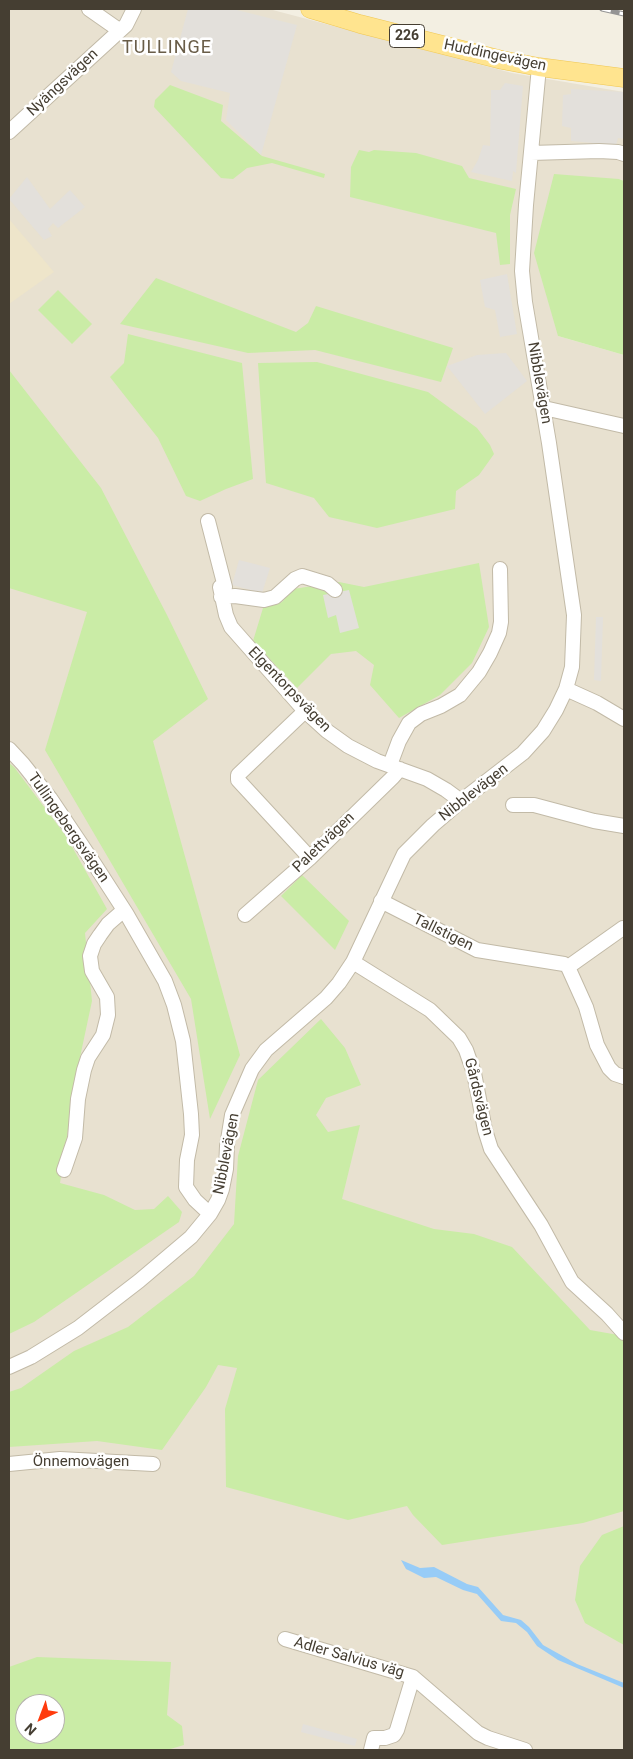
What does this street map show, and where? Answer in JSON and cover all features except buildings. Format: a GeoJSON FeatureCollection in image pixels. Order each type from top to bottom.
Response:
{"type":"FeatureCollection","features":[{"type":"Feature","properties":{"kind":"main road","name":"Huddingevägen"},"geometry":{"type":"LineString","coordinates":[[310,9],[454,49],[539,67],[624,78]]}},
{"type":"Feature","properties":{"kind":"street"},"geometry":{"type":"LineString","coordinates":[[88,9],[119,30]]}},
{"type":"Feature","properties":{"kind":"street","name":"Nyängsvägen"},"geometry":{"type":"LineString","coordinates":[[9,132],[119,30],[129,20],[134,9]]}},
{"type":"Feature","properties":{"kind":"street","name":"Nibblevägen"},"geometry":{"type":"LineString","coordinates":[[9,1366],[31,1357],[78,1328],[139,1281],[191,1237],[210,1214],[222,1189],[232,1114],[252,1069],[266,1050],[326,998],[339,982],[353,962],[404,854],[461,801],[523,754],[543,731],[566,689],[572,667],[574,615],[522,271],[539,67]]}},
{"type":"Feature","properties":{"kind":"street"},"geometry":{"type":"LineString","coordinates":[[531,153],[599,151],[624,154]]}},
{"type":"Feature","properties":{"kind":"street"},"geometry":{"type":"LineString","coordinates":[[544,408],[624,426]]}},
{"type":"Feature","properties":{"kind":"street","name":"Elgentorpsvägen"},"geometry":{"type":"LineString","coordinates":[[208,521],[225,587],[220,587],[230,627],[306,711],[327,731],[348,746],[377,761],[427,779],[461,801]]}},
{"type":"Feature","properties":{"kind":"street"},"geometry":{"type":"LineString","coordinates":[[395,767],[399,741],[409,723],[421,714],[441,706],[460,695],[479,672],[490,653],[500,634],[500,569]]}},
{"type":"Feature","properties":{"kind":"street"},"geometry":{"type":"LineString","coordinates":[[222,597],[236,596],[264,600],[276,597],[295,579],[302,576],[328,584],[335,590]]}},
{"type":"Feature","properties":{"kind":"street"},"geometry":{"type":"LineString","coordinates":[[566,689],[624,716]]}},
{"type":"Feature","properties":{"kind":"street"},"geometry":{"type":"LineString","coordinates":[[306,711],[238,775],[238,780],[310,858]]}},
{"type":"Feature","properties":{"kind":"street","name":"Tullingebergsvägen"},"geometry":{"type":"LineString","coordinates":[[9,749],[50,798],[124,910],[165,981],[174,1005],[183,1041],[191,1114],[192,1135],[187,1160],[186,1188],[195,1200],[210,1214]]}},
{"type":"Feature","properties":{"kind":"street","name":"Palettvägen"},"geometry":{"type":"LineString","coordinates":[[246,915],[310,858],[393,777],[395,767]]}},
{"type":"Feature","properties":{"kind":"street"},"geometry":{"type":"LineString","coordinates":[[513,805],[534,805],[594,821],[624,826]]}},
{"type":"Feature","properties":{"kind":"street","name":"Tallstigen"},"geometry":{"type":"LineString","coordinates":[[381,901],[477,950],[564,964],[568,967]]}},
{"type":"Feature","properties":{"kind":"street"},"geometry":{"type":"LineString","coordinates":[[64,1170],[75,1138],[78,1099],[84,1070],[88,1058],[103,1035],[108,1015],[107,997],[92,971],[90,956],[94,944],[108,924],[124,910]]}},
{"type":"Feature","properties":{"kind":"street"},"geometry":{"type":"LineString","coordinates":[[623,928],[568,967],[586,1006],[596,1045],[609,1068],[615,1074],[624,1077]]}},
{"type":"Feature","properties":{"kind":"street","name":"Gårdsvägen"},"geometry":{"type":"LineString","coordinates":[[353,962],[430,1010],[460,1038],[474,1073],[485,1130],[491,1150],[541,1226],[572,1282],[607,1314],[624,1333]]}},
{"type":"Feature","properties":{"kind":"street"},"geometry":{"type":"LineString","coordinates":[[607,1314],[624,1319]]}},
{"type":"Feature","properties":{"kind":"street","name":"Önnemovägen"},"geometry":{"type":"LineString","coordinates":[[9,1464],[60,1459],[153,1464]]}},
{"type":"Feature","properties":{"kind":"street","name":"Adler Salvius väg"},"geometry":{"type":"LineString","coordinates":[[285,1639],[413,1677],[478,1733],[525,1750]]}},
{"type":"Feature","properties":{"kind":"street","name":"Adler Salvius väg"},"geometry":{"type":"LineString","coordinates":[[371,1750],[374,1738],[394,1735],[397,1730],[413,1677]]}},
{"type":"Feature","properties":{"kind":"shaded area"},"geometry":{"type":"Polygon","coordinates":[[[9,9],[269,9],[512,73],[624,92],[624,181],[619,179],[558,336],[624,355],[624,1750],[9,1750],[9,9]]]}},
{"type":"Feature","properties":{"kind":"shaded area"},"geometry":{"type":"Polygon","coordinates":[[[188,9],[233,9],[297,25],[261,155],[226,120],[230,93],[181,81],[171,72],[188,9]]]}},
{"type":"Feature","properties":{"kind":"shaded area"},"geometry":{"type":"Polygon","coordinates":[[[505,83],[523,86],[516,173],[513,171],[512,181],[471,172],[478,160],[483,145],[490,146],[491,90],[500,90],[505,83]]]}},
{"type":"Feature","properties":{"kind":"shaded area"},"geometry":{"type":"Polygon","coordinates":[[[571,89],[624,92],[624,139],[618,138],[616,145],[571,141],[571,128],[562,126],[563,95],[571,94],[571,89]]]}},
{"type":"Feature","properties":{"kind":"shaded area"},"geometry":{"type":"Polygon","coordinates":[[[27,177],[50,209],[70,190],[85,207],[58,228],[53,223],[48,229],[52,236],[44,240],[9,199],[27,177]]]}},
{"type":"Feature","properties":{"kind":"shaded area"},"geometry":{"type":"Polygon","coordinates":[[[9,219],[54,272],[9,304],[9,219]]]}},
{"type":"Feature","properties":{"kind":"shaded area"},"geometry":{"type":"Polygon","coordinates":[[[507,274],[517,334],[500,337],[495,310],[485,307],[480,280],[507,274]]]}},
{"type":"Feature","properties":{"kind":"shaded area"},"geometry":{"type":"Polygon","coordinates":[[[506,353],[527,381],[485,414],[447,366],[477,355],[506,353]]]}},
{"type":"Feature","properties":{"kind":"shaded area"},"geometry":{"type":"Polygon","coordinates":[[[239,560],[270,568],[262,593],[232,585],[239,560]]]}},
{"type":"Feature","properties":{"kind":"shaded area"},"geometry":{"type":"Polygon","coordinates":[[[349,590],[359,628],[340,633],[336,615],[328,618],[323,595],[349,590]]]}},
{"type":"Feature","properties":{"kind":"shaded area"},"geometry":{"type":"Polygon","coordinates":[[[596,617],[603,617],[601,681],[594,680],[596,617]]]}},
{"type":"Feature","properties":{"kind":"shaded area"},"geometry":{"type":"Polygon","coordinates":[[[303,1724],[357,1739],[355,1746],[301,1732],[303,1724]]]}},
{"type":"Feature","properties":{"kind":"green space"},"geometry":{"type":"Polygon","coordinates":[[[170,85],[223,105],[221,121],[262,156],[325,174],[324,178],[272,163],[247,168],[233,179],[221,178],[154,107],[155,100],[170,85]]]}},
{"type":"Feature","properties":{"kind":"green space"},"geometry":{"type":"Polygon","coordinates":[[[359,150],[416,153],[462,166],[469,178],[516,189],[510,215],[510,264],[500,265],[496,233],[350,197],[351,167],[359,150]]]}},
{"type":"Feature","properties":{"kind":"green space"},"geometry":{"type":"Polygon","coordinates":[[[554,174],[624,181],[624,355],[558,336],[534,253],[554,174]]]}},
{"type":"Feature","properties":{"kind":"green space"},"geometry":{"type":"Polygon","coordinates":[[[156,278],[296,332],[308,323],[316,306],[453,348],[441,382],[315,350],[248,353],[120,324],[156,278]]]}},
{"type":"Feature","properties":{"kind":"green space"},"geometry":{"type":"Polygon","coordinates":[[[58,290],[92,324],[72,344],[38,310],[58,290]]]}},
{"type":"Feature","properties":{"kind":"green space"},"geometry":{"type":"Polygon","coordinates":[[[128,334],[242,363],[253,479],[200,501],[186,496],[158,438],[110,377],[124,363],[128,334]]]}},
{"type":"Feature","properties":{"kind":"green space"},"geometry":{"type":"Polygon","coordinates":[[[317,362],[428,392],[477,428],[490,445],[494,454],[479,475],[456,491],[455,509],[377,528],[329,517],[314,498],[266,483],[258,363],[317,362]]]}},
{"type":"Feature","properties":{"kind":"green space"},"geometry":{"type":"Polygon","coordinates":[[[9,370],[101,488],[208,699],[153,741],[240,1055],[210,1119],[191,999],[45,750],[87,612],[9,588],[9,370]]]}},
{"type":"Feature","properties":{"kind":"green space"},"geometry":{"type":"Polygon","coordinates":[[[479,563],[489,627],[472,663],[440,695],[399,718],[370,685],[374,665],[356,651],[331,654],[297,688],[253,641],[263,608],[282,602],[293,589],[339,582],[364,587],[479,563]]]}},
{"type":"Feature","properties":{"kind":"green space"},"geometry":{"type":"Polygon","coordinates":[[[9,763],[66,836],[107,909],[85,933],[92,1001],[76,1076],[60,1183],[104,1195],[135,1210],[154,1209],[168,1196],[182,1212],[179,1222],[34,1322],[9,1334],[9,763]]]}},
{"type":"Feature","properties":{"kind":"green space"},"geometry":{"type":"Polygon","coordinates":[[[302,875],[349,921],[335,950],[281,896],[302,875]]]}},
{"type":"Feature","properties":{"kind":"green space"},"geometry":{"type":"Polygon","coordinates":[[[321,1019],[345,1048],[361,1085],[326,1098],[316,1115],[328,1132],[360,1125],[342,1199],[434,1229],[474,1234],[512,1247],[590,1330],[624,1336],[624,1511],[583,1523],[442,1545],[413,1515],[407,1506],[348,1520],[226,1487],[225,1409],[237,1368],[218,1365],[206,1387],[162,1450],[97,1441],[9,1447],[9,1392],[21,1388],[74,1351],[128,1327],[194,1276],[234,1224],[238,1156],[258,1080],[321,1019]]]}},
{"type":"Feature","properties":{"kind":"green space"},"geometry":{"type":"Polygon","coordinates":[[[624,1526],[624,1645],[585,1623],[575,1600],[580,1566],[602,1535],[624,1526]]]}},
{"type":"Feature","properties":{"kind":"green space"},"geometry":{"type":"Polygon","coordinates":[[[37,1657],[171,1662],[167,1715],[182,1726],[184,1745],[167,1750],[9,1750],[9,1667],[37,1657]]]}},
{"type":"Feature","properties":{"kind":"water"},"geometry":{"type":"Polygon","coordinates":[[[401,1560],[420,1568],[434,1567],[467,1584],[478,1587],[503,1615],[521,1620],[543,1645],[577,1664],[624,1683],[624,1688],[558,1660],[537,1646],[527,1632],[516,1623],[501,1621],[477,1594],[463,1590],[436,1577],[424,1578],[406,1569],[401,1560]]]}},
{"type":"Feature","properties":{"kind":"railway"},"geometry":{"type":"LineString","coordinates":[[602,9],[624,14]]}},
{"type":"Feature","properties":{"kind":"district","name":"TULLINGE"},"geometry":{"type":"Point","coordinates":[167,48]}}]}
